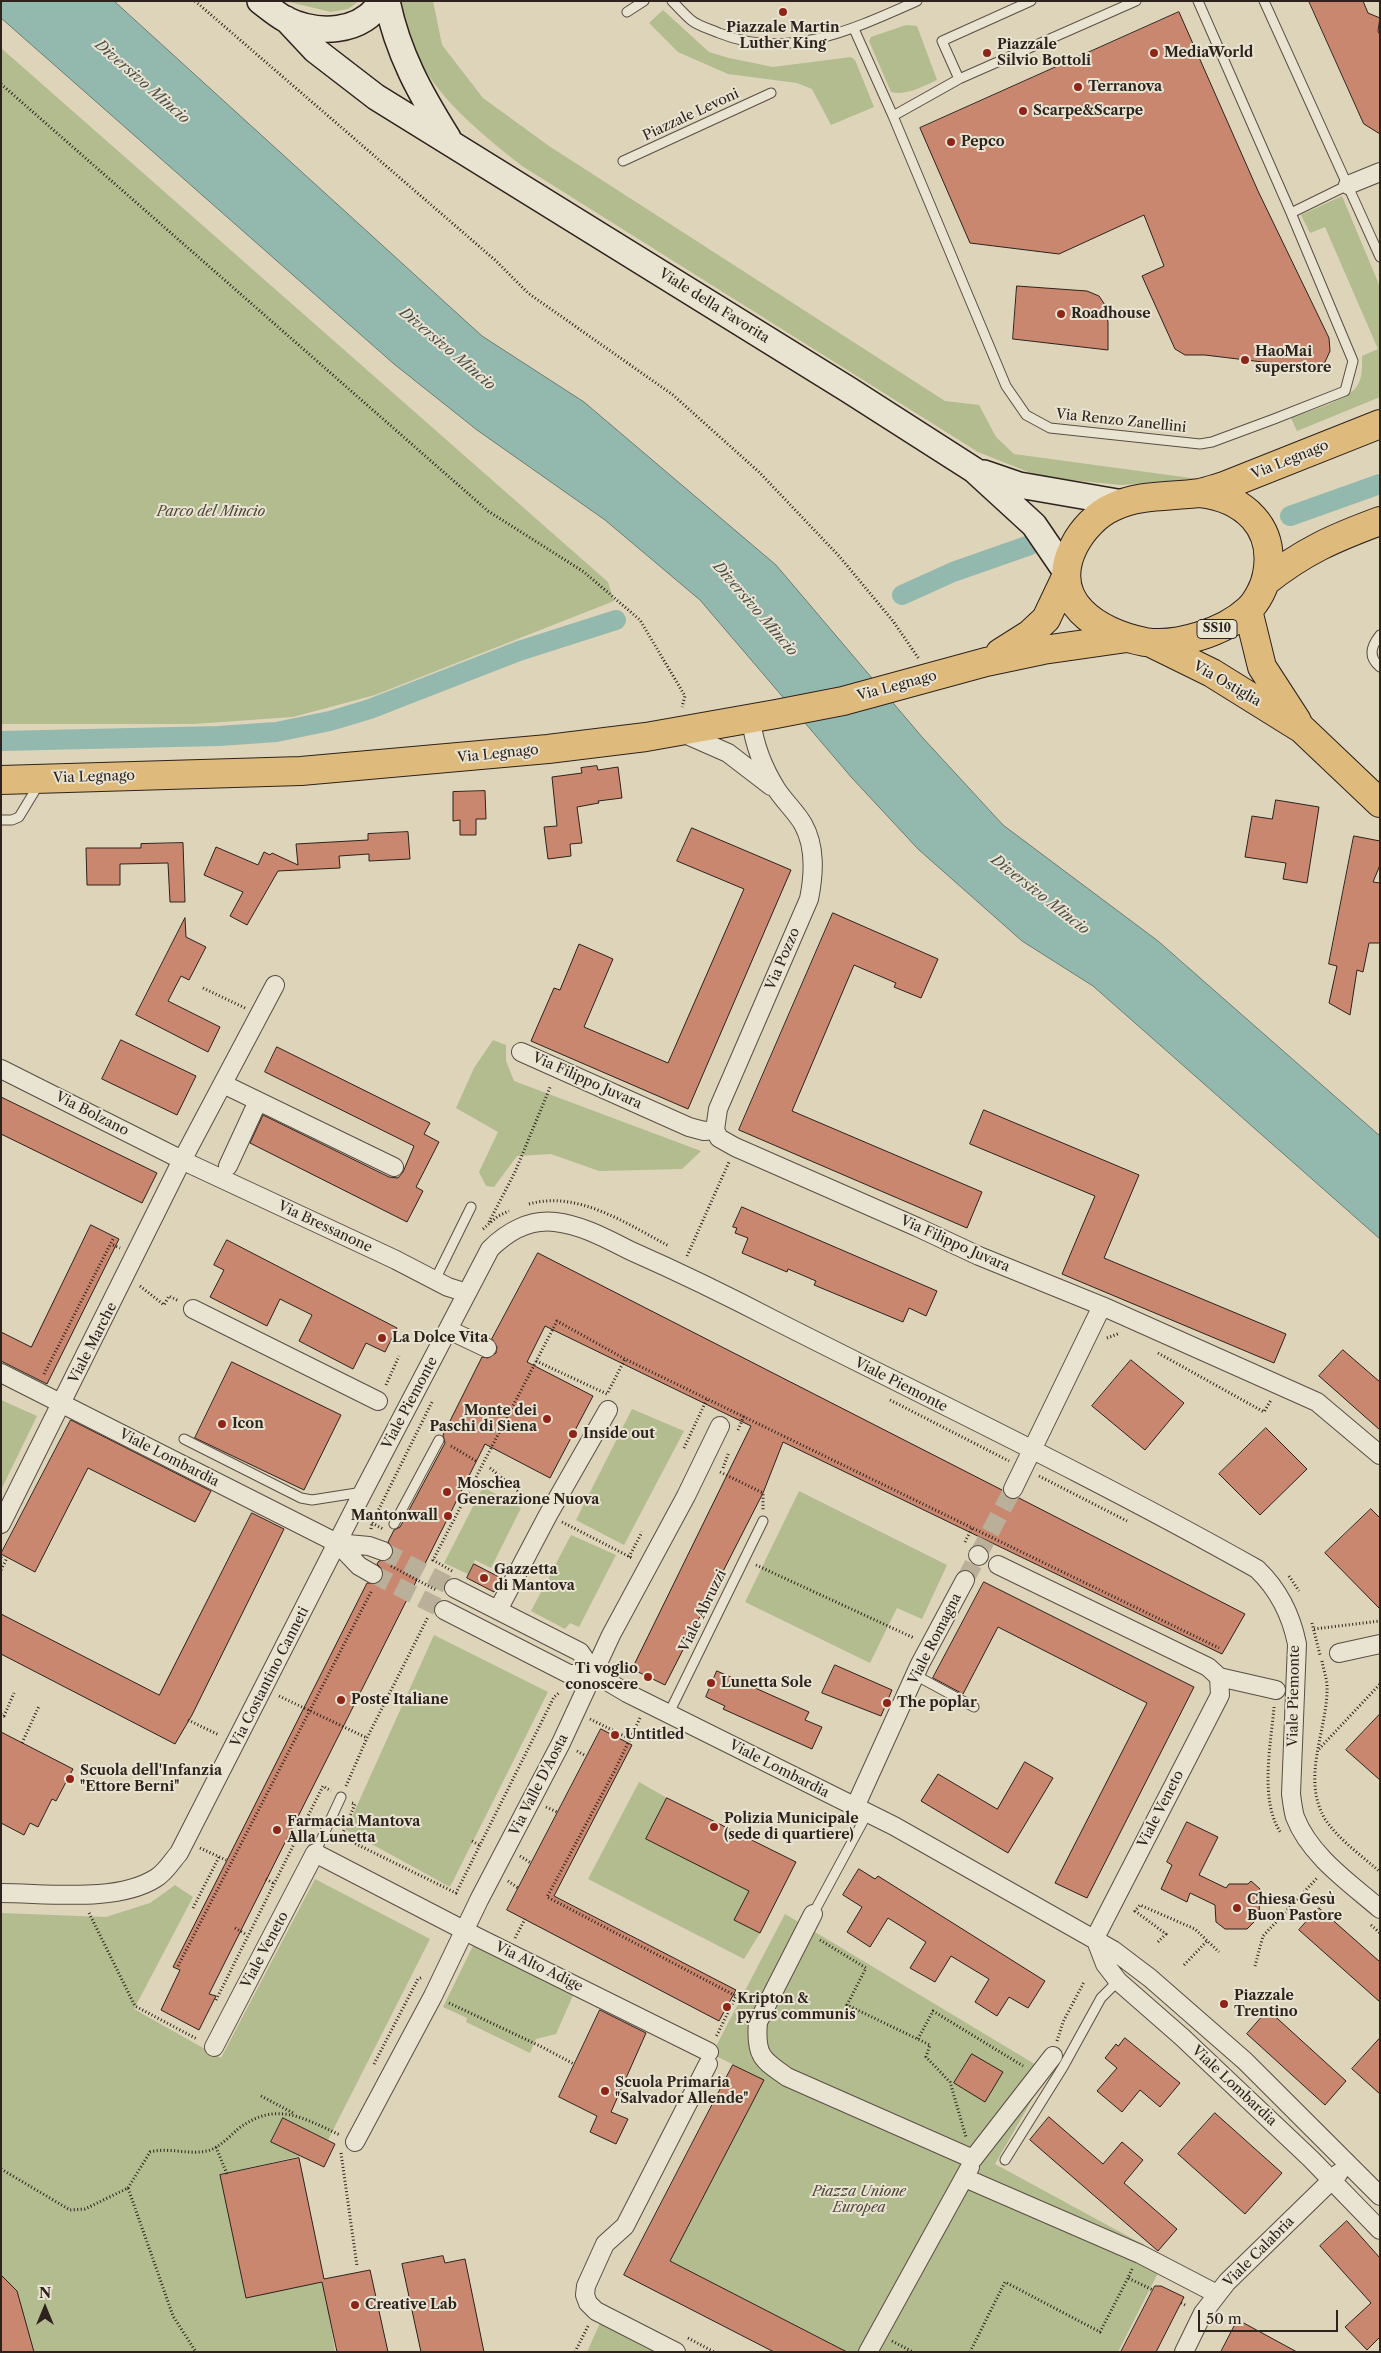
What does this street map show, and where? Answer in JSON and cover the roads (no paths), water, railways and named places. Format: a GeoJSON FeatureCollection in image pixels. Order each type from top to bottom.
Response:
{"type":"FeatureCollection","features":[{"type":"Feature","properties":{"kind":"main road"},"geometry":{"type":"LineString","coordinates":[[260,1],[286,19],[324,28],[354,26],[366,20],[382,1]]}},
{"type":"Feature","properties":{"kind":"main road","name":"Viale della Favorita"},"geometry":{"type":"LineString","coordinates":[[387,1],[397,42],[426,103],[452,144]]}},
{"type":"Feature","properties":{"kind":"main road","name":"Viale della Favorita"},"geometry":{"type":"LineString","coordinates":[[286,19],[299,36],[345,75],[376,97],[974,470],[1034,526],[1065,574]]}},
{"type":"Feature","properties":{"kind":"main road","name":"Via Legnago"},"geometry":{"type":"LineString","coordinates":[[1200,493],[1243,479],[1380,424]]}},
{"type":"Feature","properties":{"kind":"main road","name":"Viale della Favorita"},"geometry":{"type":"LineString","coordinates":[[974,470],[1019,484],[1123,503]]}},
{"type":"Feature","properties":{"kind":"main road","name":"Via Legnago"},"geometry":{"type":"LineString","coordinates":[[986,662],[1030,634],[1046,619],[1065,574],[1075,543],[1101,513],[1123,503],[1157,496],[1200,493],[1219,495],[1232,501],[1246,510],[1258,523],[1267,543],[1269,554],[1265,582]]}},
{"type":"Feature","properties":{"kind":"main road","name":"Via Legnago"},"geometry":{"type":"LineString","coordinates":[[1,780],[301,771],[548,750],[678,731],[843,701],[986,662],[1044,650],[1138,640],[1170,643],[1199,636],[1224,625],[1248,610],[1265,582],[1290,562],[1313,548],[1380,521]]}},
{"type":"Feature","properties":{"kind":"main road","name":"Via Legnago"},"geometry":{"type":"LineString","coordinates":[[1065,574],[1071,596],[1088,619],[1138,640]]}},
{"type":"Feature","properties":{"kind":"main road","name":"Via Ostiglia"},"geometry":{"type":"LineString","coordinates":[[1248,610],[1262,667],[1302,729]]}},
{"type":"Feature","properties":{"kind":"main road","name":"Via Ostiglia"},"geometry":{"type":"LineString","coordinates":[[1138,640],[1212,673],[1302,729],[1380,803]]}},
{"type":"Feature","properties":{"kind":"street"},"geometry":{"type":"LineString","coordinates":[[1348,185],[1380,172]]}},
{"type":"Feature","properties":{"kind":"street","name":"Via Pozzo"},"geometry":{"type":"LineString","coordinates":[[715,1130],[718,1109],[809,899],[811,890],[813,862],[808,837],[797,815],[778,791],[759,755],[753,738],[764,716]]}},
{"type":"Feature","properties":{"kind":"street","name":"Via Pozzo"},"geometry":{"type":"LineString","coordinates":[[678,731],[728,753],[778,791]]}},
{"type":"Feature","properties":{"kind":"street","name":"Viale Marche"},"geometry":{"type":"LineString","coordinates":[[1,1524],[183,1160],[275,985]]}},
{"type":"Feature","properties":{"kind":"street","name":"Via Filippo Juvara"},"geometry":{"type":"LineString","coordinates":[[521,1052],[689,1126],[704,1131],[715,1130],[719,1138],[735,1148],[917,1226],[979,1256],[1102,1306],[1317,1402],[1380,1455]]}},
{"type":"Feature","properties":{"kind":"street","name":"Via Bolzano"},"geometry":{"type":"LineString","coordinates":[[1,1068],[183,1160]]}},
{"type":"Feature","properties":{"kind":"street"},"geometry":{"type":"LineString","coordinates":[[223,1084],[394,1167]]}},
{"type":"Feature","properties":{"kind":"street"},"geometry":{"type":"LineString","coordinates":[[228,1166],[258,1101]]}},
{"type":"Feature","properties":{"kind":"street","name":"Via Bressanone"},"geometry":{"type":"LineString","coordinates":[[183,1160],[435,1280],[467,1293]]}},
{"type":"Feature","properties":{"kind":"street","name":"Viale Piemonte"},"geometry":{"type":"LineString","coordinates":[[337,1543],[490,1249],[500,1239],[512,1232],[540,1222],[553,1222],[581,1228],[698,1281],[1033,1451],[1257,1569],[1272,1582],[1283,1601],[1297,1644],[1291,1794],[1295,1816],[1315,1849],[1323,1872],[1380,1910]]}},
{"type":"Feature","properties":{"kind":"street"},"geometry":{"type":"LineString","coordinates":[[1013,1489],[1102,1306]]}},
{"type":"Feature","properties":{"kind":"street"},"geometry":{"type":"LineString","coordinates":[[194,1309],[378,1401]]}},
{"type":"Feature","properties":{"kind":"street"},"geometry":{"type":"LineString","coordinates":[[449,1330],[487,1348]]}},
{"type":"Feature","properties":{"kind":"street","name":"Viale Lombardia"},"geometry":{"type":"LineString","coordinates":[[1,1373],[337,1543],[359,1566],[378,1569],[368,1546],[337,1543]]}},
{"type":"Feature","properties":{"kind":"street"},"geometry":{"type":"LineString","coordinates":[[498,1610],[608,1410]]}},
{"type":"Feature","properties":{"kind":"street","name":"Via Valle D'Aosta"},"geometry":{"type":"LineString","coordinates":[[353,2139],[464,1930],[595,1674],[611,1635],[686,1496],[720,1426]]}},
{"type":"Feature","properties":{"kind":"street","name":"Via Costantino Canneti"},"geometry":{"type":"LineString","coordinates":[[1,1893],[109,1894],[131,1890],[157,1878],[179,1853],[337,1543]]}},
{"type":"Feature","properties":{"kind":"street"},"geometry":{"type":"LineString","coordinates":[[998,1564],[1208,1667],[1219,1677],[1276,1690]]}},
{"type":"Feature","properties":{"kind":"street","name":"Viale Romagna"},"geometry":{"type":"LineString","coordinates":[[861,1810],[915,1675],[965,1580]]}},
{"type":"Feature","properties":{"kind":"street","name":"Viale Lombardia"},"geometry":{"type":"LineString","coordinates":[[448,1586],[580,1652],[595,1674]]}},
{"type":"Feature","properties":{"kind":"street","name":"Viale Lombardia"},"geometry":{"type":"LineString","coordinates":[[438,1610],[568,1674],[595,1674],[894,1826],[1095,1938],[1150,1978],[1245,2061],[1380,2196]]}},
{"type":"Feature","properties":{"kind":"street"},"geometry":{"type":"LineString","coordinates":[[1339,1653],[1380,1644]]}},
{"type":"Feature","properties":{"kind":"street","name":"Viale Veneto"},"geometry":{"type":"LineString","coordinates":[[1095,1938],[1220,1695],[1219,1677]]}},
{"type":"Feature","properties":{"kind":"street","name":"Viale Veneto"},"geometry":{"type":"LineString","coordinates":[[214,2047],[315,1853]]}},
{"type":"Feature","properties":{"kind":"street","name":"Via Alto Adige"},"geometry":{"type":"LineString","coordinates":[[315,1853],[708,2058],[625,2226],[605,2244],[586,2286],[585,2295],[588,2303],[596,2310],[676,2352]]}},
{"type":"Feature","properties":{"kind":"street"},"geometry":{"type":"LineString","coordinates":[[813,1914],[758,2022],[756,2040],[765,2061],[787,2077],[973,2159]]}},
{"type":"Feature","properties":{"kind":"street","name":"Viale Lombardia"},"geometry":{"type":"LineString","coordinates":[[1095,1938],[1105,1964],[1118,1981],[1182,2038],[1332,2180],[1380,2230]]}},
{"type":"Feature","properties":{"kind":"street"},"geometry":{"type":"LineString","coordinates":[[868,2352],[965,2178],[973,2159],[1053,2056]]}},
{"type":"Feature","properties":{"kind":"street","name":"Viale Calabria"},"geometry":{"type":"LineString","coordinates":[[1184,2352],[1203,2313],[1217,2294],[1348,2164]]}},
{"type":"Feature","properties":{"kind":"street"},"geometry":{"type":"LineString","coordinates":[[965,2178],[1140,2254],[1217,2294]]}},
{"type":"Feature","properties":{"kind":"lane"},"geometry":{"type":"LineString","coordinates":[[627,12],[644,1]]}},
{"type":"Feature","properties":{"kind":"lane"},"geometry":{"type":"LineString","coordinates":[[672,1],[693,22],[732,38],[779,45],[817,40],[854,29],[916,1]]}},
{"type":"Feature","properties":{"kind":"lane"},"geometry":{"type":"LineString","coordinates":[[959,79],[942,41],[1030,1]]}},
{"type":"Feature","properties":{"kind":"lane"},"geometry":{"type":"LineString","coordinates":[[893,116],[959,79],[1136,1]]}},
{"type":"Feature","properties":{"kind":"lane","name":"Via Renzo Zanellini"},"geometry":{"type":"LineString","coordinates":[[854,29],[893,116],[1006,386],[1026,415],[1050,428],[1200,444],[1212,442],[1274,419],[1345,390],[1353,360],[1198,1]]}},
{"type":"Feature","properties":{"kind":"lane"},"geometry":{"type":"LineString","coordinates":[[1264,1],[1380,258]]}},
{"type":"Feature","properties":{"kind":"lane","name":"Piazzale Levoni"},"geometry":{"type":"LineString","coordinates":[[623,161],[770,94]]}},
{"type":"Feature","properties":{"kind":"lane"},"geometry":{"type":"LineString","coordinates":[[1291,213],[1348,185]]}},
{"type":"Feature","properties":{"kind":"lane"},"geometry":{"type":"LineString","coordinates":[[1321,448],[1341,429]]}},
{"type":"Feature","properties":{"kind":"lane"},"geometry":{"type":"LineString","coordinates":[[1380,635],[1372,644],[1372,654],[1380,667]]}},
{"type":"Feature","properties":{"kind":"lane"},"geometry":{"type":"LineString","coordinates":[[1,820],[12,820],[19,817],[42,778]]}},
{"type":"Feature","properties":{"kind":"lane"},"geometry":{"type":"LineString","coordinates":[[435,1280],[471,1208]]}},
{"type":"Feature","properties":{"kind":"lane"},"geometry":{"type":"LineString","coordinates":[[184,1439],[301,1498],[312,1500],[363,1492]]}},
{"type":"Feature","properties":{"kind":"lane"},"geometry":{"type":"LineString","coordinates":[[394,1524],[439,1440]]}},
{"type":"Feature","properties":{"kind":"lane","name":"Viale Abruzzi"},"geometry":{"type":"LineString","coordinates":[[669,1713],[764,1521]]}},
{"type":"Feature","properties":{"kind":"lane"},"geometry":{"type":"LineString","coordinates":[[915,1675],[974,1707]]}},
{"type":"Feature","properties":{"kind":"lane"},"geometry":{"type":"LineString","coordinates":[[315,1853],[341,1797]]}},
{"type":"Feature","properties":{"kind":"lane"},"geometry":{"type":"LineString","coordinates":[[813,1914],[861,1810]]}},
{"type":"Feature","properties":{"kind":"lane"},"geometry":{"type":"LineString","coordinates":[[1005,2160],[1063,2068],[1101,1998],[1118,1981]]}},
{"type":"Feature","properties":{"kind":"water","name":"Diversivo Mincio"},"geometry":{"type":"Polygon","coordinates":[[[1,1],[114,1],[482,336],[584,402],[776,565],[922,737],[1003,825],[1158,941],[1380,1136],[1380,1239],[1093,986],[1022,941],[918,849],[852,778],[700,600],[605,520],[477,430],[394,364],[1,18],[1,1]]]}},
{"type":"Feature","properties":{"kind":"waterway"},"geometry":{"type":"LineString","coordinates":[[1290,516],[1380,484]]}},
{"type":"Feature","properties":{"kind":"waterway"},"geometry":{"type":"LineString","coordinates":[[902,595],[953,572],[1030,545]]}},
{"type":"Feature","properties":{"kind":"waterway"},"geometry":{"type":"LineString","coordinates":[[1,741],[219,736],[276,732],[330,721],[370,709],[519,651],[616,620]]}},
{"type":"Feature","properties":{"kind":"tunnel"},"geometry":{"type":"LineString","coordinates":[[965,1580],[1013,1489]]}},
{"type":"Feature","properties":{"kind":"tunnel"},"geometry":{"type":"LineString","coordinates":[[383,1551],[454,1588]]}},
{"type":"Feature","properties":{"kind":"tunnel"},"geometry":{"type":"LineString","coordinates":[[373,1574],[444,1610]]}},
{"type":"Feature","properties":{"kind":"place","name":"Piazzale Martin Luther King"},"geometry":{"type":"Point","coordinates":[783,12]}},
{"type":"Feature","properties":{"kind":"place","name":"Piazzale Silvio Bottoli"},"geometry":{"type":"Point","coordinates":[987,53]}},
{"type":"Feature","properties":{"kind":"place","name":"MediaWorld"},"geometry":{"type":"Point","coordinates":[1154,53]}},
{"type":"Feature","properties":{"kind":"place","name":"Terranova"},"geometry":{"type":"Point","coordinates":[1078,87]}},
{"type":"Feature","properties":{"kind":"place","name":"Scarpe&Scarpe"},"geometry":{"type":"Point","coordinates":[1023,111]}},
{"type":"Feature","properties":{"kind":"place","name":"Pepco"},"geometry":{"type":"Point","coordinates":[951,142]}},
{"type":"Feature","properties":{"kind":"place","name":"Roadhouse"},"geometry":{"type":"Point","coordinates":[1061,314]}},
{"type":"Feature","properties":{"kind":"place","name":"HaoMai superstore"},"geometry":{"type":"Point","coordinates":[1245,360]}},
{"type":"Feature","properties":{"kind":"place","name":"La Dolce Vita"},"geometry":{"type":"Point","coordinates":[382,1338]}},
{"type":"Feature","properties":{"kind":"place","name":"Monte dei Paschi di Siena"},"geometry":{"type":"Point","coordinates":[547,1419]}},
{"type":"Feature","properties":{"kind":"place","name":"Icon"},"geometry":{"type":"Point","coordinates":[222,1424]}},
{"type":"Feature","properties":{"kind":"place","name":"Inside out"},"geometry":{"type":"Point","coordinates":[573,1434]}},
{"type":"Feature","properties":{"kind":"place","name":"Moschea Generazione Nuova"},"geometry":{"type":"Point","coordinates":[447,1492]}},
{"type":"Feature","properties":{"kind":"place","name":"Mantonwall"},"geometry":{"type":"Point","coordinates":[448,1516]}},
{"type":"Feature","properties":{"kind":"place","name":"Gazzetta di Mantova"},"geometry":{"type":"Point","coordinates":[484,1578]}},
{"type":"Feature","properties":{"kind":"place","name":"Ti voglio conoscere"},"geometry":{"type":"Point","coordinates":[648,1677]}},
{"type":"Feature","properties":{"kind":"place","name":"Lunetta Sole"},"geometry":{"type":"Point","coordinates":[711,1683]}},
{"type":"Feature","properties":{"kind":"place","name":"Poste Italiane"},"geometry":{"type":"Point","coordinates":[341,1700]}},
{"type":"Feature","properties":{"kind":"place","name":"The poplar"},"geometry":{"type":"Point","coordinates":[887,1703]}},
{"type":"Feature","properties":{"kind":"place","name":"Untitled"},"geometry":{"type":"Point","coordinates":[615,1735]}},
{"type":"Feature","properties":{"kind":"place","name":"Scuola dell'Infanzia \"Ettore Berni\""},"geometry":{"type":"Point","coordinates":[70,1779]}},
{"type":"Feature","properties":{"kind":"place","name":"Polizia Municipale (sede di quartiere)"},"geometry":{"type":"Point","coordinates":[714,1827]}},
{"type":"Feature","properties":{"kind":"place","name":"Farmacia Mantova Alla Lunetta"},"geometry":{"type":"Point","coordinates":[277,1830]}},
{"type":"Feature","properties":{"kind":"place","name":"Chiesa Gesù Buon Pastore"},"geometry":{"type":"Point","coordinates":[1237,1908]}},
{"type":"Feature","properties":{"kind":"place","name":"Piazzale Trentino"},"geometry":{"type":"Point","coordinates":[1224,2004]}},
{"type":"Feature","properties":{"kind":"place","name":"Kripton & pyrus communis"},"geometry":{"type":"Point","coordinates":[727,2007]}},
{"type":"Feature","properties":{"kind":"place","name":"Scuola Primaria \"Salvador Allende\""},"geometry":{"type":"Point","coordinates":[605,2091]}},
{"type":"Feature","properties":{"kind":"place","name":"Creative Lab"},"geometry":{"type":"Point","coordinates":[355,2305]}},
{"type":"Feature","properties":{"kind":"park label","name":"Parco del Mincio"},"geometry":{"type":"Point","coordinates":[211,512]}},
{"type":"Feature","properties":{"kind":"park label","name":"Piazza Unione Europea"},"geometry":{"type":"Point","coordinates":[859,2200]}}]}
